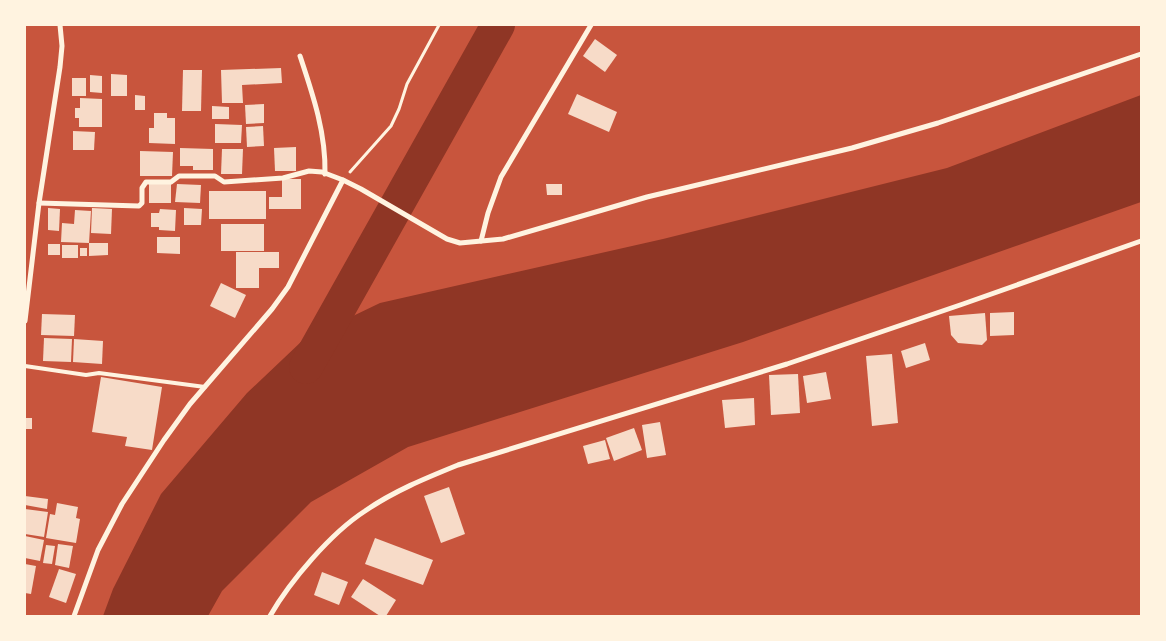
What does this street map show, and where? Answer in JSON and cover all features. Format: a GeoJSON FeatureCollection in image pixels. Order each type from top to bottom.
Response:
{"type":"FeatureCollection","features":[{"type":"Feature","properties":{"kind":"street"},"geometry":{"type":"LineString","coordinates":[[25,321],[60,67],[62,46],[60,25]]}},
{"type":"Feature","properties":{"kind":"street"},"geometry":{"type":"LineString","coordinates":[[481,242],[488,212],[501,177],[591,25]]}},
{"type":"Feature","properties":{"kind":"street"},"geometry":{"type":"LineString","coordinates":[[40,202],[139,206],[142,202],[142,188],[146,182],[171,182],[179,176],[215,176],[224,182],[283,178],[309,171],[343,180],[446,239],[460,243],[481,242],[502,239],[647,197],[852,148],[938,123],[1141,54]]}},
{"type":"Feature","properties":{"kind":"street"},"geometry":{"type":"LineString","coordinates":[[300,56],[319,117],[324,146],[325,174]]}},
{"type":"Feature","properties":{"kind":"street"},"geometry":{"type":"LineString","coordinates":[[74,616],[98,550],[122,504],[164,440],[205,387],[272,309],[288,287],[343,180]]}},
{"type":"Feature","properties":{"kind":"street"},"geometry":{"type":"LineString","coordinates":[[270,616],[294,580],[344,528],[364,511],[390,495],[419,481],[458,465],[787,364],[1141,241]]}},
{"type":"Feature","properties":{"kind":"lane"},"geometry":{"type":"LineString","coordinates":[[25,366],[86,375],[99,373],[205,387]]}},
{"type":"Feature","properties":{"kind":"path"},"geometry":{"type":"LineString","coordinates":[[343,180],[391,126],[407,84],[439,25]]}},
{"type":"Feature","properties":{"kind":"shaded area"},"geometry":{"type":"Polygon","coordinates":[[[1141,95],[1141,202],[743,342],[408,447],[311,502],[222,591],[208,616],[103,616],[113,589],[161,494],[247,393],[303,340],[380,303],[663,239],[947,168],[1141,95]]]}},
{"type":"Feature","properties":{"kind":"building"},"geometry":{"type":"Polygon","coordinates":[[[595,39],[617,55],[605,72],[583,56],[595,39]]]}},
{"type":"Feature","properties":{"kind":"building"},"geometry":{"type":"Polygon","coordinates":[[[281,68],[282,83],[242,85],[243,103],[222,103],[221,70],[281,68]]]}},
{"type":"Feature","properties":{"kind":"building"},"geometry":{"type":"Polygon","coordinates":[[[183,70],[202,70],[201,111],[182,111],[183,70]]]}},
{"type":"Feature","properties":{"kind":"building"},"geometry":{"type":"Polygon","coordinates":[[[111,74],[127,75],[127,96],[111,96],[111,74]]]}},
{"type":"Feature","properties":{"kind":"building"},"geometry":{"type":"Polygon","coordinates":[[[90,75],[102,76],[102,93],[90,92],[90,75]]]}},
{"type":"Feature","properties":{"kind":"building"},"geometry":{"type":"Polygon","coordinates":[[[72,78],[86,78],[86,96],[72,96],[72,78]]]}},
{"type":"Feature","properties":{"kind":"building"},"geometry":{"type":"Polygon","coordinates":[[[577,94],[617,112],[609,132],[568,114],[577,94]]]}},
{"type":"Feature","properties":{"kind":"building"},"geometry":{"type":"Polygon","coordinates":[[[135,95],[145,96],[145,110],[135,110],[135,95]]]}},
{"type":"Feature","properties":{"kind":"building"},"geometry":{"type":"Polygon","coordinates":[[[80,98],[102,99],[102,127],[79,127],[79,118],[75,118],[75,108],[80,108],[80,98]]]}},
{"type":"Feature","properties":{"kind":"building"},"geometry":{"type":"Polygon","coordinates":[[[264,104],[264,123],[246,124],[245,105],[264,104]]]}},
{"type":"Feature","properties":{"kind":"building"},"geometry":{"type":"Polygon","coordinates":[[[212,106],[229,107],[229,119],[212,119],[212,106]]]}},
{"type":"Feature","properties":{"kind":"building"},"geometry":{"type":"Polygon","coordinates":[[[154,113],[167,113],[167,118],[175,118],[175,144],[149,143],[149,128],[154,128],[154,113]]]}},
{"type":"Feature","properties":{"kind":"building"},"geometry":{"type":"Polygon","coordinates":[[[215,124],[242,125],[241,143],[215,143],[215,124]]]}},
{"type":"Feature","properties":{"kind":"building"},"geometry":{"type":"Polygon","coordinates":[[[263,126],[264,146],[247,147],[246,127],[263,126]]]}},
{"type":"Feature","properties":{"kind":"building"},"geometry":{"type":"Polygon","coordinates":[[[73,131],[95,132],[94,150],[73,150],[73,131]]]}},
{"type":"Feature","properties":{"kind":"building"},"geometry":{"type":"Polygon","coordinates":[[[296,147],[296,171],[275,171],[274,148],[296,147]]]}},
{"type":"Feature","properties":{"kind":"building"},"geometry":{"type":"Polygon","coordinates":[[[180,148],[213,149],[213,170],[193,170],[193,166],[180,166],[180,148]]]}},
{"type":"Feature","properties":{"kind":"building"},"geometry":{"type":"Polygon","coordinates":[[[222,149],[243,149],[242,174],[221,174],[222,149]]]}},
{"type":"Feature","properties":{"kind":"building"},"geometry":{"type":"Polygon","coordinates":[[[140,151],[173,152],[172,176],[140,176],[140,151]]]}},
{"type":"Feature","properties":{"kind":"building"},"geometry":{"type":"Polygon","coordinates":[[[282,179],[301,179],[301,209],[269,209],[269,197],[282,197],[282,179]]]}},
{"type":"Feature","properties":{"kind":"building"},"geometry":{"type":"Polygon","coordinates":[[[149,184],[171,184],[171,203],[149,203],[149,184]]]}},
{"type":"Feature","properties":{"kind":"building"},"geometry":{"type":"Polygon","coordinates":[[[177,184],[201,185],[200,203],[175,202],[177,184]]]}},
{"type":"Feature","properties":{"kind":"building"},"geometry":{"type":"Polygon","coordinates":[[[546,184],[562,184],[562,195],[547,195],[546,184]]]}},
{"type":"Feature","properties":{"kind":"building"},"geometry":{"type":"Polygon","coordinates":[[[209,191],[266,191],[266,219],[209,219],[209,191]]]}},
{"type":"Feature","properties":{"kind":"building"},"geometry":{"type":"Polygon","coordinates":[[[48,208],[60,209],[59,231],[48,230],[48,208]]]}},
{"type":"Feature","properties":{"kind":"building"},"geometry":{"type":"Polygon","coordinates":[[[92,208],[112,209],[111,234],[91,233],[92,208]]]}},
{"type":"Feature","properties":{"kind":"building"},"geometry":{"type":"Polygon","coordinates":[[[184,208],[202,209],[201,225],[184,225],[184,208]]]}},
{"type":"Feature","properties":{"kind":"building"},"geometry":{"type":"Polygon","coordinates":[[[160,209],[176,210],[175,231],[159,230],[159,227],[151,227],[151,213],[159,213],[160,209]]]}},
{"type":"Feature","properties":{"kind":"building"},"geometry":{"type":"Polygon","coordinates":[[[75,210],[91,211],[89,243],[61,242],[62,223],[74,224],[75,210]]]}},
{"type":"Feature","properties":{"kind":"building"},"geometry":{"type":"Polygon","coordinates":[[[221,224],[264,224],[264,251],[221,251],[221,224]]]}},
{"type":"Feature","properties":{"kind":"building"},"geometry":{"type":"Polygon","coordinates":[[[157,237],[180,237],[180,254],[157,253],[157,237]]]}},
{"type":"Feature","properties":{"kind":"building"},"geometry":{"type":"Polygon","coordinates":[[[89,243],[108,243],[108,255],[89,256],[89,243]]]}},
{"type":"Feature","properties":{"kind":"building"},"geometry":{"type":"Polygon","coordinates":[[[48,244],[60,244],[60,255],[48,255],[48,244]]]}},
{"type":"Feature","properties":{"kind":"building"},"geometry":{"type":"Polygon","coordinates":[[[62,245],[78,245],[78,258],[62,258],[62,245]]]}},
{"type":"Feature","properties":{"kind":"building"},"geometry":{"type":"Polygon","coordinates":[[[80,248],[87,248],[87,256],[80,256],[80,248]]]}},
{"type":"Feature","properties":{"kind":"building"},"geometry":{"type":"Polygon","coordinates":[[[236,252],[279,252],[279,268],[259,268],[259,288],[236,288],[236,252]]]}},
{"type":"Feature","properties":{"kind":"building"},"geometry":{"type":"Polygon","coordinates":[[[221,283],[246,295],[235,318],[210,306],[221,283]]]}},
{"type":"Feature","properties":{"kind":"building"},"geometry":{"type":"Polygon","coordinates":[[[1014,312],[1014,335],[990,336],[990,313],[1014,312]]]}},
{"type":"Feature","properties":{"kind":"building"},"geometry":{"type":"Polygon","coordinates":[[[985,313],[987,340],[982,345],[958,343],[951,335],[949,316],[985,313]]]}},
{"type":"Feature","properties":{"kind":"building"},"geometry":{"type":"Polygon","coordinates":[[[42,314],[75,315],[74,336],[41,335],[42,314]]]}},
{"type":"Feature","properties":{"kind":"building"},"geometry":{"type":"Polygon","coordinates":[[[44,338],[72,339],[71,362],[43,361],[44,338]]]}},
{"type":"Feature","properties":{"kind":"building"},"geometry":{"type":"Polygon","coordinates":[[[74,339],[103,341],[102,364],[73,362],[74,339]]]}},
{"type":"Feature","properties":{"kind":"building"},"geometry":{"type":"Polygon","coordinates":[[[925,343],[930,360],[906,368],[901,351],[925,343]]]}},
{"type":"Feature","properties":{"kind":"building"},"geometry":{"type":"Polygon","coordinates":[[[892,354],[898,423],[872,426],[866,356],[892,354]]]}},
{"type":"Feature","properties":{"kind":"building"},"geometry":{"type":"Polygon","coordinates":[[[826,372],[831,399],[807,403],[803,376],[826,372]]]}},
{"type":"Feature","properties":{"kind":"building"},"geometry":{"type":"Polygon","coordinates":[[[798,374],[800,413],[771,415],[769,375],[798,374]]]}},
{"type":"Feature","properties":{"kind":"building"},"geometry":{"type":"Polygon","coordinates":[[[101,377],[162,387],[152,450],[125,446],[127,437],[92,432],[101,377]]]}},
{"type":"Feature","properties":{"kind":"building"},"geometry":{"type":"Polygon","coordinates":[[[754,398],[755,425],[725,428],[722,400],[754,398]]]}},
{"type":"Feature","properties":{"kind":"building"},"geometry":{"type":"Polygon","coordinates":[[[25,418],[32,418],[32,429],[25,429],[25,418]]]}},
{"type":"Feature","properties":{"kind":"building"},"geometry":{"type":"Polygon","coordinates":[[[660,422],[666,455],[647,458],[642,425],[660,422]]]}},
{"type":"Feature","properties":{"kind":"building"},"geometry":{"type":"Polygon","coordinates":[[[634,428],[642,450],[614,461],[606,438],[634,428]]]}},
{"type":"Feature","properties":{"kind":"building"},"geometry":{"type":"Polygon","coordinates":[[[605,440],[610,459],[588,464],[583,446],[605,440]]]}},
{"type":"Feature","properties":{"kind":"building"},"geometry":{"type":"Polygon","coordinates":[[[449,487],[465,534],[441,543],[424,496],[449,487]]]}},
{"type":"Feature","properties":{"kind":"building"},"geometry":{"type":"Polygon","coordinates":[[[25,496],[48,499],[47,509],[25,505],[25,496]]]}},
{"type":"Feature","properties":{"kind":"building"},"geometry":{"type":"Polygon","coordinates":[[[57,503],[78,507],[76,518],[80,519],[76,543],[46,538],[50,514],[55,515],[57,503]]]}},
{"type":"Feature","properties":{"kind":"building"},"geometry":{"type":"Polygon","coordinates":[[[25,509],[48,512],[44,537],[25,534],[25,509]]]}},
{"type":"Feature","properties":{"kind":"building"},"geometry":{"type":"Polygon","coordinates":[[[25,536],[44,540],[40,561],[25,558],[25,536]]]}},
{"type":"Feature","properties":{"kind":"building"},"geometry":{"type":"Polygon","coordinates":[[[375,538],[433,560],[423,585],[365,564],[375,538]]]}},
{"type":"Feature","properties":{"kind":"building"},"geometry":{"type":"Polygon","coordinates":[[[58,544],[73,546],[69,568],[55,565],[58,544]]]}},
{"type":"Feature","properties":{"kind":"building"},"geometry":{"type":"Polygon","coordinates":[[[46,545],[55,546],[52,564],[43,563],[46,545]]]}},
{"type":"Feature","properties":{"kind":"building"},"geometry":{"type":"Polygon","coordinates":[[[25,564],[36,566],[31,594],[25,593],[25,564]]]}},
{"type":"Feature","properties":{"kind":"building"},"geometry":{"type":"Polygon","coordinates":[[[59,569],[76,574],[66,603],[49,597],[59,569]]]}},
{"type":"Feature","properties":{"kind":"building"},"geometry":{"type":"Polygon","coordinates":[[[322,572],[348,582],[339,605],[314,595],[322,572]]]}},
{"type":"Feature","properties":{"kind":"building"},"geometry":{"type":"Polygon","coordinates":[[[363,579],[396,600],[386,616],[380,616],[351,597],[363,579]]]}},
{"type":"Feature","properties":{"kind":"waterway"},"geometry":{"type":"LineString","coordinates":[[306,367],[498,25]]}}]}
